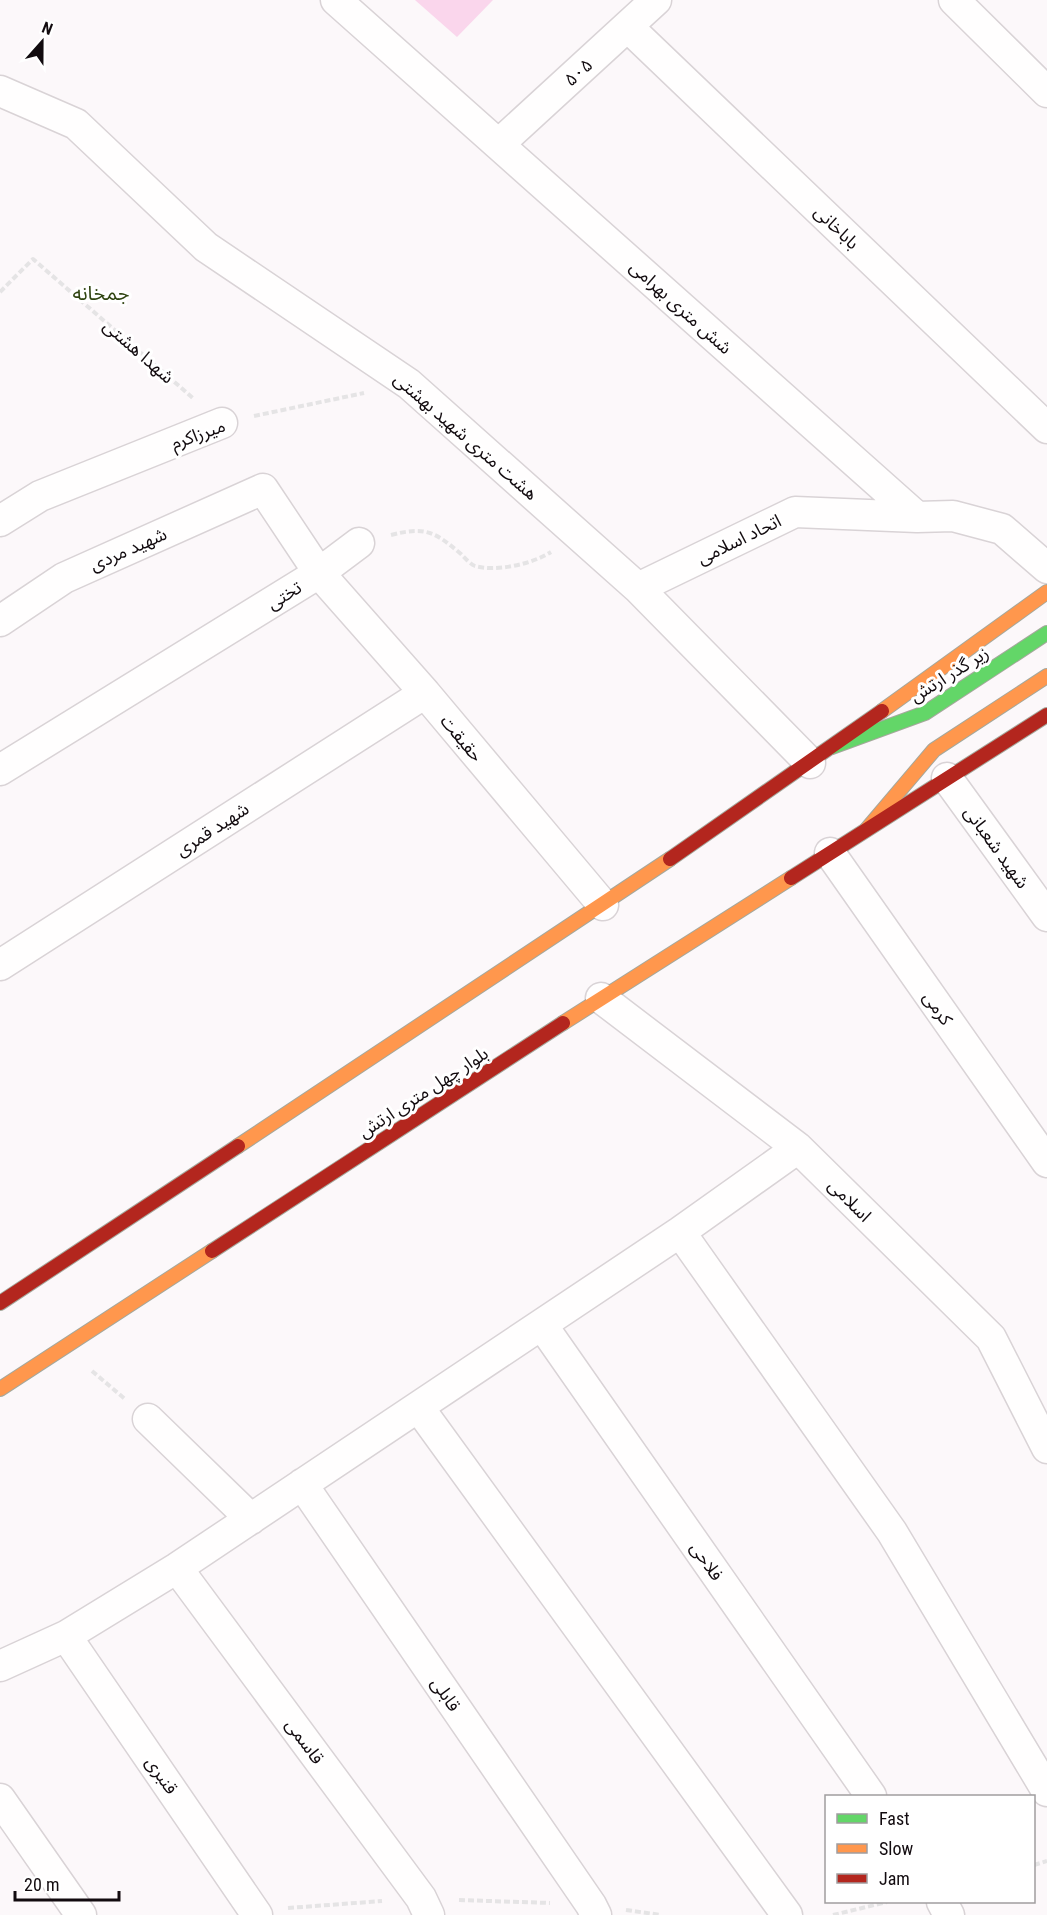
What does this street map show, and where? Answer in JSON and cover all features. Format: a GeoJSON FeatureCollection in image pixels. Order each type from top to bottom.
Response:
{"type":"FeatureCollection","features":[{"type":"Feature","properties":{"kind":"main road"},"geometry":{"type":"LineString","coordinates":[[0,1303],[603,905],[821,755],[1047,592]]}},
{"type":"Feature","properties":{"kind":"main road","name":"زیر گذر ارتش"},"geometry":{"type":"LineString","coordinates":[[821,755],[925,713],[1047,633]]}},
{"type":"Feature","properties":{"kind":"main road"},"geometry":{"type":"LineString","coordinates":[[867,829],[934,750],[1047,676]]}},
{"type":"Feature","properties":{"kind":"main road","name":"بلوار چهل متری ارتش"},"geometry":{"type":"LineString","coordinates":[[0,1389],[601,998],[1047,715]]}},
{"type":"Feature","properties":{"kind":"street","name":"شش متری بهرامی"},"geometry":{"type":"LineString","coordinates":[[336,0],[917,517]]}},
{"type":"Feature","properties":{"kind":"street","name":"۵۰۵"},"geometry":{"type":"LineString","coordinates":[[499,144],[656,0]]}},
{"type":"Feature","properties":{"kind":"street"},"geometry":{"type":"LineString","coordinates":[[954,0],[1047,92]]}},
{"type":"Feature","properties":{"kind":"street","name":"باباخانی"},"geometry":{"type":"LineString","coordinates":[[628,27],[1047,428]]}},
{"type":"Feature","properties":{"kind":"street","name":"هشت متری شهید بهشتی"},"geometry":{"type":"LineString","coordinates":[[0,91],[76,124],[206,247],[409,384],[579,534],[821,755]]}},
{"type":"Feature","properties":{"kind":"street","name":"میرزاکرم"},"geometry":{"type":"LineString","coordinates":[[0,521],[40,496],[222,423]]}},
{"type":"Feature","properties":{"kind":"street","name":"حقیقت"},"geometry":{"type":"LineString","coordinates":[[263,489],[319,573],[425,693],[603,905]]}},
{"type":"Feature","properties":{"kind":"street","name":"شهید مردی"},"geometry":{"type":"LineString","coordinates":[[0,621],[64,578],[263,489]]}},
{"type":"Feature","properties":{"kind":"street","name":"اتحاد اسلامی"},"geometry":{"type":"LineString","coordinates":[[638,588],[795,512],[917,517]]}},
{"type":"Feature","properties":{"kind":"street"},"geometry":{"type":"LineString","coordinates":[[917,517],[953,516],[1002,529],[1047,568]]}},
{"type":"Feature","properties":{"kind":"street","name":"تختی"},"geometry":{"type":"LineString","coordinates":[[0,770],[319,573],[359,543]]}},
{"type":"Feature","properties":{"kind":"street","name":"شهید قمری"},"geometry":{"type":"LineString","coordinates":[[0,965],[425,693]]}},
{"type":"Feature","properties":{"kind":"street","name":"شهید شعبانی"},"geometry":{"type":"LineString","coordinates":[[947,778],[1047,916]]}},
{"type":"Feature","properties":{"kind":"street","name":"کرمی"},"geometry":{"type":"LineString","coordinates":[[830,853],[1047,1162]]}},
{"type":"Feature","properties":{"kind":"street","name":"اسلامی"},"geometry":{"type":"LineString","coordinates":[[601,998],[798,1148],[991,1338],[1047,1448]]}},
{"type":"Feature","properties":{"kind":"street"},"geometry":{"type":"LineString","coordinates":[[0,1666],[66,1636],[177,1568],[680,1232],[798,1148]]}},
{"type":"Feature","properties":{"kind":"street"},"geometry":{"type":"LineString","coordinates":[[680,1232],[892,1532],[1047,1791]]}},
{"type":"Feature","properties":{"kind":"street","name":"فلاحی"},"geometry":{"type":"LineString","coordinates":[[542,1325],[870,1795]]}},
{"type":"Feature","properties":{"kind":"street"},"geometry":{"type":"LineString","coordinates":[[419,1408],[787,1915]]}},
{"type":"Feature","properties":{"kind":"street"},"geometry":{"type":"LineString","coordinates":[[148,1419],[251,1519]]}},
{"type":"Feature","properties":{"kind":"street","name":"قابلی"},"geometry":{"type":"LineString","coordinates":[[302,1484],[593,1910]]}},
{"type":"Feature","properties":{"kind":"street","name":"قاسمی"},"geometry":{"type":"LineString","coordinates":[[177,1568],[425,1907]]}},
{"type":"Feature","properties":{"kind":"street","name":"قنبری"},"geometry":{"type":"LineString","coordinates":[[66,1636],[256,1912]]}},
{"type":"Feature","properties":{"kind":"street"},"geometry":{"type":"LineString","coordinates":[[0,1799],[81,1915]]}},
{"type":"Feature","properties":{"kind":"path","name":"شهدا هشتی"},"geometry":{"type":"LineString","coordinates":[[0,292],[33,259],[222,423]]}},
{"type":"Feature","properties":{"kind":"path","name":"میرزاکرم"},"geometry":{"type":"LineString","coordinates":[[222,423],[409,384]]}},
{"type":"Feature","properties":{"kind":"path"},"geometry":{"type":"LineString","coordinates":[[359,543],[409,530],[438,534],[474,566],[508,568],[544,557],[579,534]]}},
{"type":"Feature","properties":{"kind":"path"},"geometry":{"type":"LineString","coordinates":[[64,1347],[148,1419]]}},
{"type":"Feature","properties":{"kind":"path"},"geometry":{"type":"LineString","coordinates":[[833,1915],[883,1903]]}},
{"type":"Feature","properties":{"kind":"path"},"geometry":{"type":"LineString","coordinates":[[256,1912],[425,1907],[593,1910],[661,1915]]}},
{"type":"Feature","properties":{"kind":"shaded area"},"geometry":{"type":"Polygon","coordinates":[[[415,0],[493,0],[457,37],[415,0]]]}},
{"type":"Feature","properties":{"kind":"traffic: fast"},"geometry":{"type":"LineString","coordinates":[[832,747],[925,713],[1047,633]]}},
{"type":"Feature","properties":{"kind":"traffic: slow"},"geometry":{"type":"LineString","coordinates":[[882,711],[1047,592]]}},
{"type":"Feature","properties":{"kind":"traffic: slow"},"geometry":{"type":"LineString","coordinates":[[867,829],[934,750],[1047,676]]}},
{"type":"Feature","properties":{"kind":"traffic: slow"},"geometry":{"type":"LineString","coordinates":[[238,1146],[670,859]]}},
{"type":"Feature","properties":{"kind":"traffic: slow"},"geometry":{"type":"LineString","coordinates":[[563,1023],[791,878]]}},
{"type":"Feature","properties":{"kind":"traffic: slow"},"geometry":{"type":"LineString","coordinates":[[0,1389],[212,1251]]}},
{"type":"Feature","properties":{"kind":"traffic: jam"},"geometry":{"type":"LineString","coordinates":[[670,859],[882,711]]}},
{"type":"Feature","properties":{"kind":"traffic: jam"},"geometry":{"type":"LineString","coordinates":[[791,878],[1047,715]]}},
{"type":"Feature","properties":{"kind":"traffic: jam"},"geometry":{"type":"LineString","coordinates":[[212,1251],[563,1023]]}},
{"type":"Feature","properties":{"kind":"traffic: jam"},"geometry":{"type":"LineString","coordinates":[[0,1303],[238,1146]]}},
{"type":"Feature","properties":{"kind":"district","name":"جمخانه"},"geometry":{"type":"Point","coordinates":[101,293]}}]}
